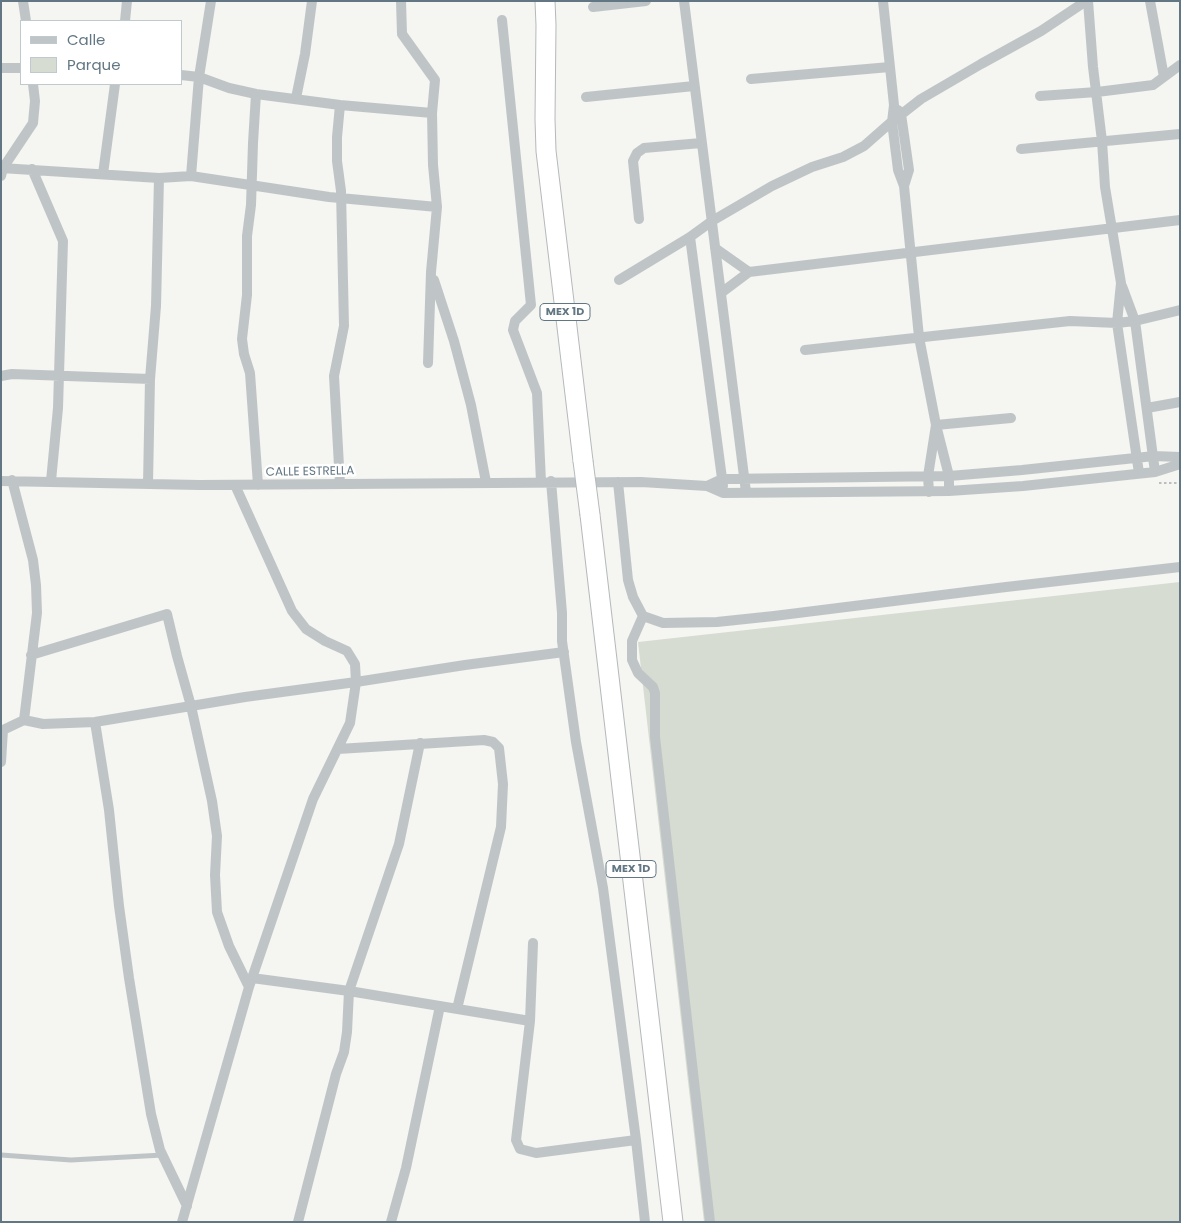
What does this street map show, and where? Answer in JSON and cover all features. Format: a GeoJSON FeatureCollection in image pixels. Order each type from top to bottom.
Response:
{"type":"FeatureCollection","features":[{"type":"Feature","properties":{"kind":"highway","name":"MEX 1D"},"geometry":{"type":"LineString","coordinates":[[545,1],[544,110],[546,151],[673,1222]]}},
{"type":"Feature","properties":{"kind":"street"},"geometry":{"type":"LineString","coordinates":[[23,1],[26,20]]}},
{"type":"Feature","properties":{"kind":"street"},"geometry":{"type":"LineString","coordinates":[[125,20],[127,1]]}},
{"type":"Feature","properties":{"kind":"street"},"geometry":{"type":"LineString","coordinates":[[191,176],[199,77],[211,1]]}},
{"type":"Feature","properties":{"kind":"street"},"geometry":{"type":"LineString","coordinates":[[296,98],[307,45],[312,1]]}},
{"type":"Feature","properties":{"kind":"street"},"geometry":{"type":"LineString","coordinates":[[401,1],[402,34],[435,80],[432,113],[433,165],[437,207],[431,272],[428,363]]}},
{"type":"Feature","properties":{"kind":"street"},"geometry":{"type":"LineString","coordinates":[[593,7],[646,1]]}},
{"type":"Feature","properties":{"kind":"street"},"geometry":{"type":"LineString","coordinates":[[684,1],[746,492]]}},
{"type":"Feature","properties":{"kind":"street"},"geometry":{"type":"LineString","coordinates":[[883,1],[894,105],[892,122],[898,170],[904,186],[919,337],[948,476],[949,491]]}},
{"type":"Feature","properties":{"kind":"street"},"geometry":{"type":"LineString","coordinates":[[619,280],[690,237],[712,221],[772,186],[812,167],[852,153],[864,146],[902,114],[939,88],[1041,32],[1087,1],[1105,187],[1121,284],[1135,321],[1155,472]]}},
{"type":"Feature","properties":{"kind":"street"},"geometry":{"type":"LineString","coordinates":[[1150,1],[1164,77]]}},
{"type":"Feature","properties":{"kind":"street"},"geometry":{"type":"LineString","coordinates":[[502,20],[530,305],[515,321],[513,330],[537,393],[562,613],[562,641],[576,742],[603,888],[645,1222]]}},
{"type":"Feature","properties":{"kind":"street"},"geometry":{"type":"LineString","coordinates":[[1040,96],[1097,92],[1153,85],[1180,65]]}},
{"type":"Feature","properties":{"kind":"street"},"geometry":{"type":"LineString","coordinates":[[751,79],[890,67]]}},
{"type":"Feature","properties":{"kind":"street"},"geometry":{"type":"LineString","coordinates":[[1,68],[20,68]]}},
{"type":"Feature","properties":{"kind":"street"},"geometry":{"type":"LineString","coordinates":[[182,75],[199,77],[229,88],[256,94],[432,113]]}},
{"type":"Feature","properties":{"kind":"street"},"geometry":{"type":"LineString","coordinates":[[2,171],[33,123],[35,101],[33,85]]}},
{"type":"Feature","properties":{"kind":"street"},"geometry":{"type":"LineString","coordinates":[[103,174],[115,85]]}},
{"type":"Feature","properties":{"kind":"street"},"geometry":{"type":"LineString","coordinates":[[586,97],[694,86]]}},
{"type":"Feature","properties":{"kind":"street"},"geometry":{"type":"LineString","coordinates":[[256,94],[252,186],[247,236],[247,295],[242,339],[250,373],[258,484]]}},
{"type":"Feature","properties":{"kind":"street"},"geometry":{"type":"LineString","coordinates":[[340,104],[337,161],[341,197],[344,326],[334,376],[340,484]]}},
{"type":"Feature","properties":{"kind":"street"},"geometry":{"type":"LineString","coordinates":[[894,105],[902,114],[908,170],[904,186]]}},
{"type":"Feature","properties":{"kind":"street"},"geometry":{"type":"LineString","coordinates":[[1021,149],[1180,134]]}},
{"type":"Feature","properties":{"kind":"street"},"geometry":{"type":"LineString","coordinates":[[639,219],[633,161],[637,153],[644,148],[701,143]]}},
{"type":"Feature","properties":{"kind":"street"},"geometry":{"type":"LineString","coordinates":[[2,171],[32,169],[159,178],[191,176],[252,186],[437,207]]}},
{"type":"Feature","properties":{"kind":"street"},"geometry":{"type":"LineString","coordinates":[[32,169],[64,241],[60,376],[51,481]]}},
{"type":"Feature","properties":{"kind":"street"},"geometry":{"type":"LineString","coordinates":[[148,484],[150,379],[156,306],[159,178]]}},
{"type":"Feature","properties":{"kind":"street"},"geometry":{"type":"LineString","coordinates":[[721,293],[749,272],[1180,220]]}},
{"type":"Feature","properties":{"kind":"street"},"geometry":{"type":"LineString","coordinates":[[690,237],[723,492],[949,491],[1024,486],[1155,472],[1180,464]]}},
{"type":"Feature","properties":{"kind":"street"},"geometry":{"type":"LineString","coordinates":[[715,248],[749,272]]}},
{"type":"Feature","properties":{"kind":"street"},"geometry":{"type":"LineString","coordinates":[[431,272],[454,341],[471,405],[486,482]]}},
{"type":"Feature","properties":{"kind":"street"},"geometry":{"type":"LineString","coordinates":[[1121,284],[1117,323],[1139,473]]}},
{"type":"Feature","properties":{"kind":"street"},"geometry":{"type":"LineString","coordinates":[[805,350],[1070,321],[1117,323],[1135,321],[1180,310]]}},
{"type":"Feature","properties":{"kind":"street"},"geometry":{"type":"LineString","coordinates":[[1,376],[12,374],[150,379]]}},
{"type":"Feature","properties":{"kind":"street"},"geometry":{"type":"LineString","coordinates":[[1147,408],[1180,402]]}},
{"type":"Feature","properties":{"kind":"street"},"geometry":{"type":"LineString","coordinates":[[936,425],[1011,418]]}},
{"type":"Feature","properties":{"kind":"street"},"geometry":{"type":"LineString","coordinates":[[929,492],[928,476],[936,425]]}},
{"type":"Feature","properties":{"kind":"street"},"geometry":{"type":"LineString","coordinates":[[707,486],[722,479],[948,476],[1154,456],[1180,457]]}},
{"type":"Feature","properties":{"kind":"street"},"geometry":{"type":"LineString","coordinates":[[1022,470],[1024,486]]}},
{"type":"Feature","properties":{"kind":"street"},"geometry":{"type":"LineString","coordinates":[[12,480],[36,584],[36,614],[24,720]]}},
{"type":"Feature","properties":{"kind":"street","name":"CALLE ESTRELLA"},"geometry":{"type":"LineString","coordinates":[[1,481],[235,485],[618,482],[682,483],[707,486],[723,492]]}},
{"type":"Feature","properties":{"kind":"street"},"geometry":{"type":"LineString","coordinates":[[618,482],[628,580],[643,616],[663,623],[726,621],[1180,567]]}},
{"type":"Feature","properties":{"kind":"street"},"geometry":{"type":"LineString","coordinates":[[182,1222],[251,982],[313,799],[350,723],[356,682],[355,664],[347,651],[325,641],[306,629],[292,611],[235,485]]}},
{"type":"Feature","properties":{"kind":"street"},"geometry":{"type":"LineString","coordinates":[[31,655],[167,614],[191,706],[212,801],[217,836],[215,875],[217,912],[228,946],[251,982]]}},
{"type":"Feature","properties":{"kind":"street"},"geometry":{"type":"LineString","coordinates":[[643,616],[632,641],[632,660],[638,673],[655,692],[655,738],[710,1222]]}},
{"type":"Feature","properties":{"kind":"street"},"geometry":{"type":"LineString","coordinates":[[1,762],[2,730],[24,720],[43,724],[95,722],[465,665],[564,652]]}},
{"type":"Feature","properties":{"kind":"street"},"geometry":{"type":"LineString","coordinates":[[95,722],[109,810],[129,978],[150,1114],[163,1155],[186,1206]]}},
{"type":"Feature","properties":{"kind":"street"},"geometry":{"type":"LineString","coordinates":[[338,749],[484,740],[492,742],[499,748],[503,784],[501,827],[456,1009]]}},
{"type":"Feature","properties":{"kind":"street"},"geometry":{"type":"LineString","coordinates":[[298,1222],[336,1074],[344,1052],[349,991],[399,844],[420,743]]}},
{"type":"Feature","properties":{"kind":"street"},"geometry":{"type":"LineString","coordinates":[[533,943],[530,1021],[516,1140],[520,1149],[536,1153],[636,1140]]}},
{"type":"Feature","properties":{"kind":"street"},"geometry":{"type":"LineString","coordinates":[[251,982],[349,991],[530,1021]]}},
{"type":"Feature","properties":{"kind":"street"},"geometry":{"type":"LineString","coordinates":[[391,1222],[406,1168],[440,1006]]}},
{"type":"Feature","properties":{"kind":"lane"},"geometry":{"type":"LineString","coordinates":[[1,1155],[72,1160],[163,1155]]}},
{"type":"Feature","properties":{"kind":"green space"},"geometry":{"type":"Polygon","coordinates":[[[1180,582],[1180,1222],[704,1222],[638,642],[1180,582]]]}}]}
